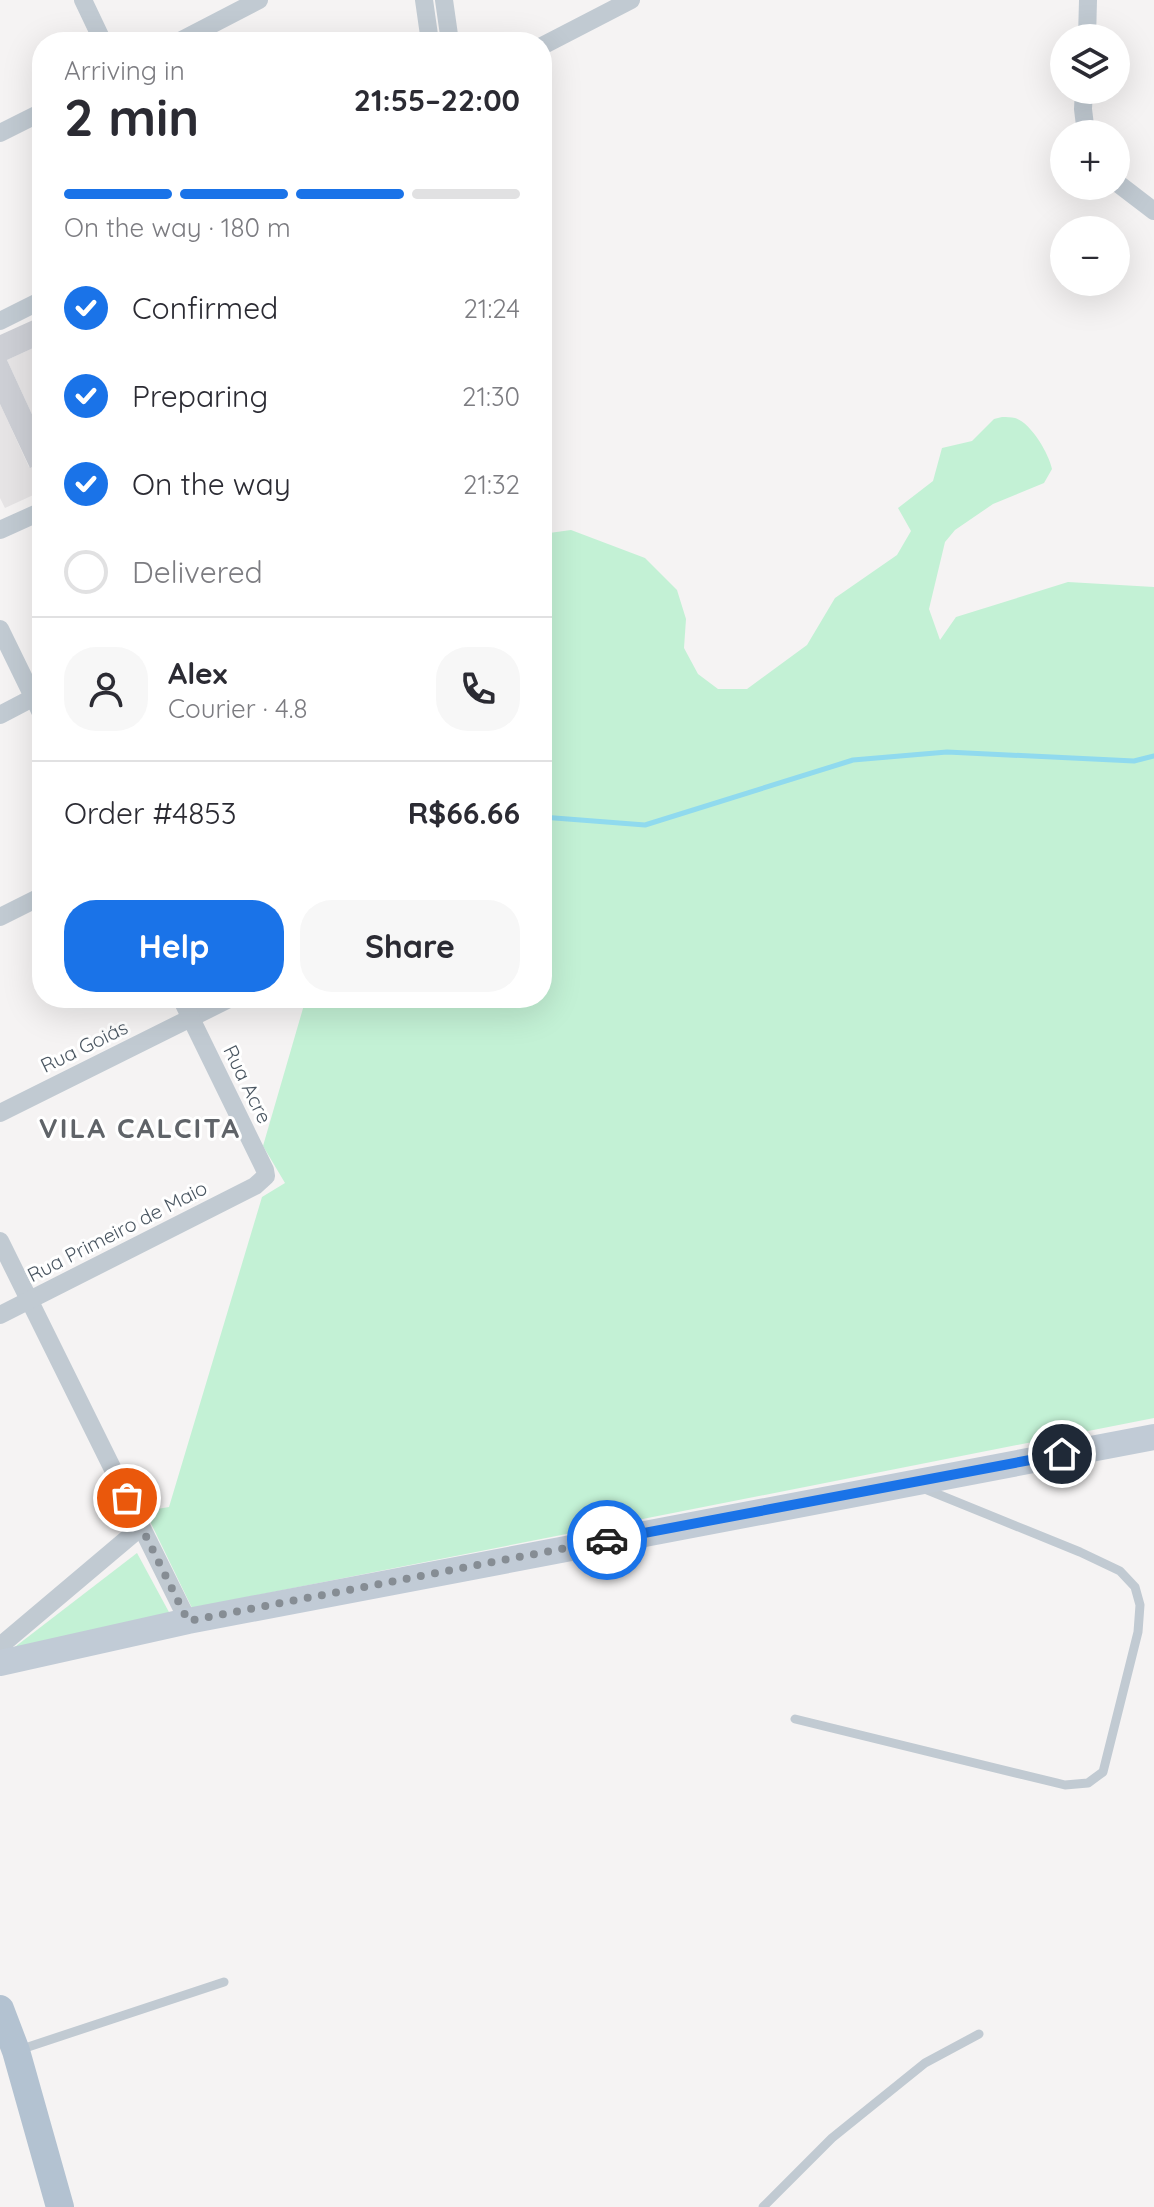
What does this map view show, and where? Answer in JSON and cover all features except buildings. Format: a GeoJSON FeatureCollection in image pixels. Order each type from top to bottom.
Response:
{"type":"FeatureCollection","features":[{"type":"Feature","properties":{"kind":"main road"},"geometry":{"type":"LineString","coordinates":[[0,1663],[188,1621],[1154,1437]]}},
{"type":"Feature","properties":{"kind":"main road"},"geometry":{"type":"LineString","coordinates":[[0,2009],[16,2051],[60,2207]]}},
{"type":"Feature","properties":{"kind":"street"},"geometry":{"type":"LineString","coordinates":[[83,0],[98,32]]}},
{"type":"Feature","properties":{"kind":"street"},"geometry":{"type":"LineString","coordinates":[[197,32],[259,0]]}},
{"type":"Feature","properties":{"kind":"street"},"geometry":{"type":"LineString","coordinates":[[424,0],[429,32]]}},
{"type":"Feature","properties":{"kind":"street"},"geometry":{"type":"LineString","coordinates":[[444,0],[449,32]]}},
{"type":"Feature","properties":{"kind":"street"},"geometry":{"type":"LineString","coordinates":[[1087,24],[1088,0]]}},
{"type":"Feature","properties":{"kind":"street"},"geometry":{"type":"LineString","coordinates":[[552,40],[622,2]]}},
{"type":"Feature","properties":{"kind":"street"},"geometry":{"type":"LineString","coordinates":[[0,133],[32,117]]}},
{"type":"Feature","properties":{"kind":"street"},"geometry":{"type":"LineString","coordinates":[[1130,193],[1154,211]]}},
{"type":"Feature","properties":{"kind":"street"},"geometry":{"type":"LineString","coordinates":[[0,321],[32,305]]}},
{"type":"Feature","properties":{"kind":"street"},"geometry":{"type":"LineString","coordinates":[[0,530],[32,516]]}},
{"type":"Feature","properties":{"kind":"street"},"geometry":{"type":"LineString","coordinates":[[0,629],[32,685]]}},
{"type":"Feature","properties":{"kind":"street"},"geometry":{"type":"LineString","coordinates":[[0,715],[32,699]]}},
{"type":"Feature","properties":{"kind":"street"},"geometry":{"type":"LineString","coordinates":[[0,917],[32,901]]}},
{"type":"Feature","properties":{"kind":"street","name":"Rua Acre"},"geometry":{"type":"LineString","coordinates":[[186,1008],[265,1170],[264,1179],[255,1186]]}},
{"type":"Feature","properties":{"kind":"street","name":"Rua Goiás"},"geometry":{"type":"LineString","coordinates":[[0,1113],[210,1008]]}},
{"type":"Feature","properties":{"kind":"street","name":"Rua Primeiro de Maio"},"geometry":{"type":"LineString","coordinates":[[0,1315],[255,1186]]}},
{"type":"Feature","properties":{"kind":"street"},"geometry":{"type":"LineString","coordinates":[[0,1241],[188,1621]]}},
{"type":"Feature","properties":{"kind":"street"},"geometry":{"type":"LineString","coordinates":[[0,1646],[141,1527]]}},
{"type":"Feature","properties":{"kind":"lane"},"geometry":{"type":"LineString","coordinates":[[795,1719],[1065,1785],[1097,1779],[1106,1765],[1141,1615],[1138,1594],[1130,1580],[1120,1571],[1080,1552],[957,1505],[909,1483]]}},
{"type":"Feature","properties":{"kind":"lane"},"geometry":{"type":"LineString","coordinates":[[16,2051],[224,1982]]}},
{"type":"Feature","properties":{"kind":"lane"},"geometry":{"type":"LineString","coordinates":[[763,2207],[832,2138],[925,2063],[979,2034]]}},
{"type":"Feature","properties":{"kind":"shaded area"},"geometry":{"type":"Polygon","coordinates":[[[32,349],[32,414],[7,360],[32,349]]]}},
{"type":"Feature","properties":{"kind":"shaded area"},"geometry":{"type":"Polygon","coordinates":[[[0,404],[29,467],[32,466],[32,496],[5,508],[0,498],[0,404]]]}},
{"type":"Feature","properties":{"kind":"green space"},"geometry":{"type":"Polygon","coordinates":[[[1015,418],[1027,426],[1043,448],[1052,469],[1044,483],[993,504],[955,530],[945,542],[929,609],[940,640],[956,617],[1068,582],[1154,587],[1154,1418],[192,1608],[145,1511],[169,1507],[262,1197],[285,1183],[263,1146],[303,1008],[552,1008],[552,533],[571,530],[645,558],[677,590],[686,619],[684,648],[698,674],[718,689],[747,689],[807,645],[835,598],[897,555],[911,531],[898,508],[933,481],[942,448],[972,441],[994,419],[1015,418]]]}},
{"type":"Feature","properties":{"kind":"green space"},"geometry":{"type":"Polygon","coordinates":[[[137,1553],[170,1614],[7,1653],[137,1553]]]}},
{"type":"Feature","properties":{"kind":"waterway"},"geometry":{"type":"LineString","coordinates":[[552,818],[645,825],[853,760],[947,752],[1134,761],[1154,756]]}},
{"type":"Feature","properties":{"kind":"way so far"},"geometry":{"type":"LineString","coordinates":[[127,1498],[188,1621],[607,1540]]}},
{"type":"Feature","properties":{"kind":"district","name":"VILA CALCITA"},"geometry":{"type":"Point","coordinates":[140,1127]}},
{"type":"Feature","properties":{"kind":"route"},"geometry":{"type":"LineString","coordinates":[[607,1540],[1062,1454]]}}]}
